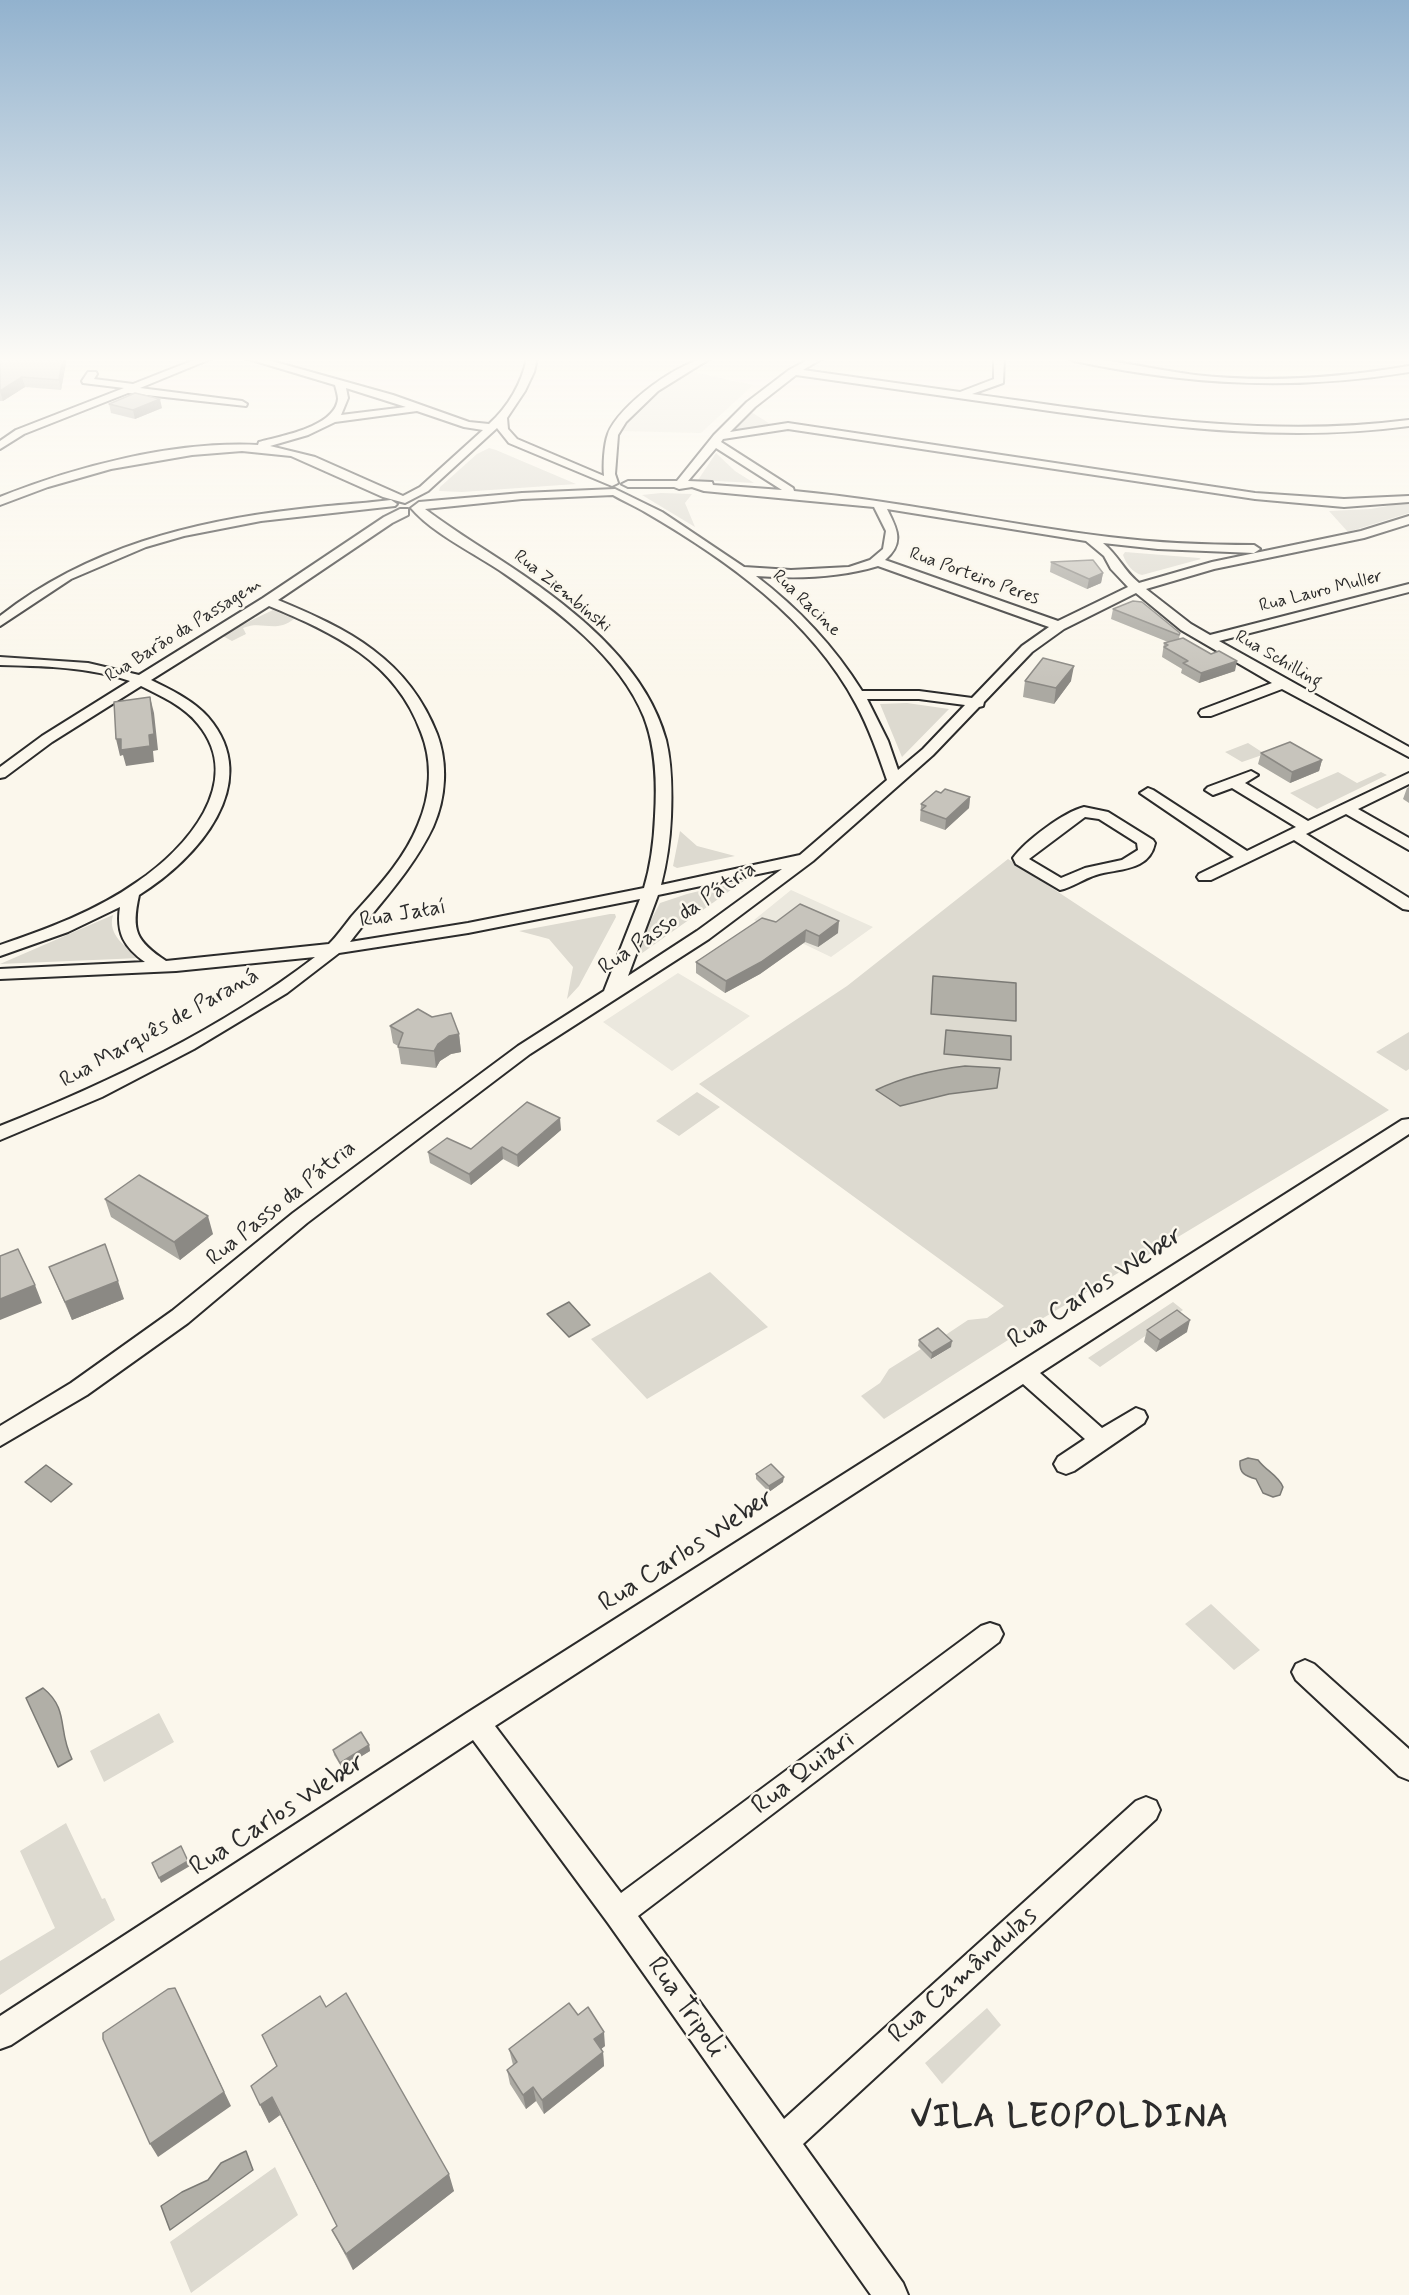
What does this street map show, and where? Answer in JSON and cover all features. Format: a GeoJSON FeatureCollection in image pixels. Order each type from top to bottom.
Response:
{"type":"FeatureCollection","features":[{"type":"Feature","properties":{"kind":"street"},"geometry":{"type":"LineString","coordinates":[[0,501],[49,480],[109,465]]}},
{"type":"Feature","properties":{"kind":"street","name":"Rua Ziembinski"},"geometry":{"type":"LineString","coordinates":[[321,465],[381,493],[401,508],[430,519],[533,588],[596,641],[619,667],[648,711],[658,738],[664,803],[662,844],[651,891],[612,993]]}},
{"type":"Feature","properties":{"kind":"street","name":"Rua Barão da Passagem"},"geometry":{"type":"LineString","coordinates":[[0,774],[47,739],[268,601],[401,508],[450,465]]}},
{"type":"Feature","properties":{"kind":"street","name":"Rua Racine"},"geometry":{"type":"LineString","coordinates":[[567,465],[622,488],[743,571],[811,631],[834,657],[860,695],[885,750],[895,782]]}},
{"type":"Feature","properties":{"kind":"street"},"geometry":{"type":"LineString","coordinates":[[610,465],[609,474],[622,488]]}},
{"type":"Feature","properties":{"kind":"street"},"geometry":{"type":"LineString","coordinates":[[687,483],[699,465]]}},
{"type":"Feature","properties":{"kind":"street"},"geometry":{"type":"LineString","coordinates":[[746,465],[767,484]]}},
{"type":"Feature","properties":{"kind":"street"},"geometry":{"type":"LineString","coordinates":[[1049,465],[1255,496],[1344,502],[1409,499]]}},
{"type":"Feature","properties":{"kind":"street"},"geometry":{"type":"LineString","coordinates":[[577,493],[591,486],[589,475]]}},
{"type":"Feature","properties":{"kind":"street"},"geometry":{"type":"LineString","coordinates":[[687,483],[704,488],[878,504],[1091,540],[1134,545],[1197,549],[1302,548]]}},
{"type":"Feature","properties":{"kind":"street"},"geometry":{"type":"LineString","coordinates":[[0,622],[19,606],[71,575],[107,559],[213,526],[263,518],[366,507],[401,508],[470,500],[687,483],[767,484],[830,498]]}},
{"type":"Feature","properties":{"kind":"street"},"geometry":{"type":"LineString","coordinates":[[424,489],[425,496],[432,500],[470,500]]}},
{"type":"Feature","properties":{"kind":"street"},"geometry":{"type":"LineString","coordinates":[[743,571],[820,574],[842,572],[877,561],[887,553],[893,542],[893,529],[878,504]]}},
{"type":"Feature","properties":{"kind":"street","name":"Rua Passo da Pátria"},"geometry":{"type":"LineString","coordinates":[[0,1437],[78,1389],[180,1317],[300,1218],[524,1050],[715,927],[807,858],[895,782],[978,703],[1027,649],[1059,626],[1136,588],[1212,566],[1364,534],[1409,520]]}},
{"type":"Feature","properties":{"kind":"street","name":"Rua Schilling"},"geometry":{"type":"LineString","coordinates":[[1091,540],[1109,554],[1115,566],[1136,588],[1207,640],[1409,753]]}},
{"type":"Feature","properties":{"kind":"street"},"geometry":{"type":"LineString","coordinates":[[1109,554],[1122,546],[1134,545]]}},
{"type":"Feature","properties":{"kind":"street"},"geometry":{"type":"LineString","coordinates":[[1197,549],[1208,552],[1215,558],[1212,566]]}},
{"type":"Feature","properties":{"kind":"street","name":"Rua Porteiro Peres"},"geometry":{"type":"LineString","coordinates":[[877,561],[1059,626]]}},
{"type":"Feature","properties":{"kind":"street","name":"Rua Lauro Muller"},"geometry":{"type":"LineString","coordinates":[[1207,640],[1409,588]]}},
{"type":"Feature","properties":{"kind":"street","name":"Rua Marquês de Paraná"},"geometry":{"type":"LineString","coordinates":[[0,1133],[104,1089],[218,1028],[277,991],[335,948],[380,896],[421,840],[431,817],[438,774],[428,725],[415,700],[400,679],[384,664],[317,623],[268,601]]}},
{"type":"Feature","properties":{"kind":"street"},"geometry":{"type":"LineString","coordinates":[[0,661],[39,662],[78,667],[139,680],[190,706],[208,724],[220,743],[226,765],[223,790],[208,821],[158,874],[132,892],[74,923],[0,951]]}},
{"type":"Feature","properties":{"kind":"street"},"geometry":{"type":"LineString","coordinates":[[1206,713],[1283,684]]}},
{"type":"Feature","properties":{"kind":"street"},"geometry":{"type":"LineString","coordinates":[[860,695],[919,696],[978,703]]}},
{"type":"Feature","properties":{"kind":"street"},"geometry":{"type":"LineString","coordinates":[[1213,790],[1251,775]]}},
{"type":"Feature","properties":{"kind":"street"},"geometry":{"type":"LineString","coordinates":[[1205,877],[1409,778]]}},
{"type":"Feature","properties":{"kind":"street"},"geometry":{"type":"LineString","coordinates":[[1233,782],[1409,905]]}},
{"type":"Feature","properties":{"kind":"street"},"geometry":{"type":"LineString","coordinates":[[1148,793],[1246,857]]}},
{"type":"Feature","properties":{"kind":"street"},"geometry":{"type":"LineString","coordinates":[[1346,808],[1409,845]]}},
{"type":"Feature","properties":{"kind":"street"},"geometry":{"type":"LineString","coordinates":[[1091,812],[1103,815],[1147,843],[1146,849],[1138,859],[1124,865],[1095,870],[1060,885],[1037,872],[1021,858],[1025,852],[1076,814],[1091,812]]}},
{"type":"Feature","properties":{"kind":"street","name":"Rua Jataí"},"geometry":{"type":"LineString","coordinates":[[0,974],[162,966],[335,948],[467,928],[807,858]]}},
{"type":"Feature","properties":{"kind":"street"},"geometry":{"type":"LineString","coordinates":[[132,892],[125,919],[130,941],[138,951],[162,966]]}},
{"type":"Feature","properties":{"kind":"street","name":"Rua Carlos Weber"},"geometry":{"type":"LineString","coordinates":[[0,2034],[476,1722],[1409,1125]]}},
{"type":"Feature","properties":{"kind":"street"},"geometry":{"type":"LineString","coordinates":[[1023,1371],[1101,1440]]}},
{"type":"Feature","properties":{"kind":"street"},"geometry":{"type":"LineString","coordinates":[[1066,1464],[1136,1417]]}},
{"type":"Feature","properties":{"kind":"street","name":"Rua Quiari"},"geometry":{"type":"LineString","coordinates":[[618,1913],[990,1634]]}},
{"type":"Feature","properties":{"kind":"street"},"geometry":{"type":"LineString","coordinates":[[1305,1672],[1409,1767]]}},
{"type":"Feature","properties":{"kind":"street","name":"Rua Tripoli"},"geometry":{"type":"LineString","coordinates":[[476,1722],[618,1913],[891,2295]]}},
{"type":"Feature","properties":{"kind":"street","name":"Rua Camândulas"},"geometry":{"type":"LineString","coordinates":[[781,2143],[1146,1810]]}},
{"type":"Feature","properties":{"kind":"shaded area"},"geometry":{"type":"Polygon","coordinates":[[[465,465],[532,465],[576,484],[462,492],[439,491],[440,487],[465,465]]]}},
{"type":"Feature","properties":{"kind":"shaded area"},"geometry":{"type":"Polygon","coordinates":[[[708,465],[729,465],[754,483],[698,480],[708,465]]]}},
{"type":"Feature","properties":{"kind":"shaded area"},"geometry":{"type":"Polygon","coordinates":[[[692,494],[685,503],[695,527],[642,495],[692,494]]]}},
{"type":"Feature","properties":{"kind":"shaded area"},"geometry":{"type":"Polygon","coordinates":[[[1409,502],[1409,513],[1348,532],[1329,511],[1371,509],[1409,502]]]}},
{"type":"Feature","properties":{"kind":"shaded area"},"geometry":{"type":"Polygon","coordinates":[[[1125,552],[1201,559],[1142,575],[1128,565],[1123,555],[1125,552]]]}},
{"type":"Feature","properties":{"kind":"shaded area"},"geometry":{"type":"Polygon","coordinates":[[[273,610],[294,619],[280,626],[257,625],[243,628],[246,634],[232,641],[221,635],[273,610]]]}},
{"type":"Feature","properties":{"kind":"shaded area"},"geometry":{"type":"Polygon","coordinates":[[[907,703],[949,709],[902,757],[880,704],[907,703]]]}},
{"type":"Feature","properties":{"kind":"shaded area"},"geometry":{"type":"Polygon","coordinates":[[[1248,743],[1265,754],[1242,762],[1225,752],[1248,743]]]}},
{"type":"Feature","properties":{"kind":"shaded area"},"geometry":{"type":"Polygon","coordinates":[[[1338,772],[1357,783],[1381,772],[1387,775],[1317,809],[1290,793],[1338,772]]]}},
{"type":"Feature","properties":{"kind":"shaded area"},"geometry":{"type":"Polygon","coordinates":[[[680,831],[697,846],[735,856],[677,868],[673,866],[680,831]]]}},
{"type":"Feature","properties":{"kind":"shaded area"},"geometry":{"type":"Polygon","coordinates":[[[1008,859],[1389,1110],[1030,1326],[884,1419],[861,1396],[880,1383],[889,1369],[921,1349],[932,1359],[951,1347],[941,1338],[968,1320],[987,1318],[1004,1306],[699,1084],[847,986],[1008,859]]]}},
{"type":"Feature","properties":{"kind":"shaded area"},"geometry":{"type":"Polygon","coordinates":[[[745,880],[638,956],[643,935],[660,903],[745,880]]]}},
{"type":"Feature","properties":{"kind":"shaded area"},"geometry":{"type":"Polygon","coordinates":[[[791,890],[873,927],[831,957],[754,920],[791,890]]]}},
{"type":"Feature","properties":{"kind":"shaded area"},"geometry":{"type":"Polygon","coordinates":[[[615,914],[616,917],[579,986],[567,999],[573,967],[549,939],[519,931],[615,914]]]}},
{"type":"Feature","properties":{"kind":"shaded area"},"geometry":{"type":"Polygon","coordinates":[[[113,915],[115,934],[140,958],[0,964],[113,915]]]}},
{"type":"Feature","properties":{"kind":"shaded area"},"geometry":{"type":"Polygon","coordinates":[[[678,973],[750,1016],[672,1071],[603,1022],[678,973]]]}},
{"type":"Feature","properties":{"kind":"shaded area"},"geometry":{"type":"Polygon","coordinates":[[[933,976],[1016,983],[1016,1021],[931,1014],[933,976]]]}},
{"type":"Feature","properties":{"kind":"shaded area"},"geometry":{"type":"Polygon","coordinates":[[[946,1030],[1011,1036],[1011,1060],[944,1054],[946,1030]]]}},
{"type":"Feature","properties":{"kind":"shaded area"},"geometry":{"type":"Polygon","coordinates":[[[1409,1032],[1409,1069],[1406,1071],[1376,1052],[1409,1032]]]}},
{"type":"Feature","properties":{"kind":"shaded area"},"geometry":{"type":"Polygon","coordinates":[[[965,1066],[1000,1068],[997,1088],[949,1094],[900,1106],[876,1090],[919,1074],[965,1066]]]}},
{"type":"Feature","properties":{"kind":"shaded area"},"geometry":{"type":"Polygon","coordinates":[[[697,1092],[720,1107],[679,1136],[656,1121],[697,1092]]]}},
{"type":"Feature","properties":{"kind":"shaded area"},"geometry":{"type":"Polygon","coordinates":[[[710,1272],[768,1327],[647,1399],[591,1339],[710,1272]]]}},
{"type":"Feature","properties":{"kind":"shaded area"},"geometry":{"type":"Polygon","coordinates":[[[569,1302],[590,1325],[569,1337],[547,1314],[569,1302]]]}},
{"type":"Feature","properties":{"kind":"shaded area"},"geometry":{"type":"Polygon","coordinates":[[[1173,1302],[1183,1310],[1100,1367],[1088,1358],[1173,1302]]]}},
{"type":"Feature","properties":{"kind":"shaded area"},"geometry":{"type":"Polygon","coordinates":[[[1248,1458],[1258,1460],[1278,1479],[1283,1487],[1280,1495],[1273,1497],[1263,1493],[1256,1479],[1244,1473],[1240,1461],[1248,1458]]]}},
{"type":"Feature","properties":{"kind":"shaded area"},"geometry":{"type":"Polygon","coordinates":[[[46,1465],[72,1484],[51,1502],[25,1482],[46,1465]]]}},
{"type":"Feature","properties":{"kind":"shaded area"},"geometry":{"type":"Polygon","coordinates":[[[1211,1604],[1260,1650],[1234,1670],[1185,1624],[1211,1604]]]}},
{"type":"Feature","properties":{"kind":"shaded area"},"geometry":{"type":"Polygon","coordinates":[[[43,1688],[57,1704],[72,1759],[58,1767],[26,1698],[43,1688]]]}},
{"type":"Feature","properties":{"kind":"shaded area"},"geometry":{"type":"Polygon","coordinates":[[[159,1713],[174,1742],[104,1782],[90,1751],[159,1713]]]}},
{"type":"Feature","properties":{"kind":"shaded area"},"geometry":{"type":"Polygon","coordinates":[[[66,1823],[102,1899],[105,1898],[115,1920],[0,1995],[0,1961],[55,1928],[20,1851],[66,1823]]]}},
{"type":"Feature","properties":{"kind":"shaded area"},"geometry":{"type":"Polygon","coordinates":[[[987,2008],[1001,2025],[942,2084],[925,2063],[987,2008]]]}},
{"type":"Feature","properties":{"kind":"shaded area"},"geometry":{"type":"Polygon","coordinates":[[[246,2151],[253,2170],[170,2230],[161,2206],[182,2192],[208,2180],[221,2163],[246,2151]]]}},
{"type":"Feature","properties":{"kind":"shaded area"},"geometry":{"type":"Polygon","coordinates":[[[275,2167],[298,2215],[191,2293],[170,2242],[275,2167]]]}},
{"type":"Feature","properties":{"kind":"building"},"geometry":{"type":"Polygon","coordinates":[[[1093,560],[1103,573],[1089,579],[1051,562],[1093,560]]]}},
{"type":"Feature","properties":{"kind":"building"},"geometry":{"type":"Polygon","coordinates":[[[1133,601],[1142,602],[1180,633],[1179,635],[1113,609],[1133,601]]]}},
{"type":"Feature","properties":{"kind":"building"},"geometry":{"type":"Polygon","coordinates":[[[1183,638],[1211,654],[1219,651],[1237,661],[1201,673],[1183,663],[1188,661],[1164,647],[1168,645],[1164,643],[1183,638]]]}},
{"type":"Feature","properties":{"kind":"building"},"geometry":{"type":"Polygon","coordinates":[[[1043,658],[1074,666],[1056,688],[1025,681],[1043,658]]]}},
{"type":"Feature","properties":{"kind":"building"},"geometry":{"type":"Polygon","coordinates":[[[150,697],[154,734],[149,735],[150,746],[121,750],[121,739],[116,739],[114,702],[150,697]]]}},
{"type":"Feature","properties":{"kind":"building"},"geometry":{"type":"Polygon","coordinates":[[[1290,742],[1322,760],[1292,772],[1261,753],[1290,742]]]}},
{"type":"Feature","properties":{"kind":"building"},"geometry":{"type":"Polygon","coordinates":[[[945,789],[970,797],[946,819],[921,810],[926,806],[921,804],[936,791],[941,793],[945,789]]]}},
{"type":"Feature","properties":{"kind":"building"},"geometry":{"type":"Polygon","coordinates":[[[800,904],[839,921],[819,936],[806,930],[761,962],[726,981],[696,962],[762,918],[776,922],[800,904]]]}},
{"type":"Feature","properties":{"kind":"building"},"geometry":{"type":"Polygon","coordinates":[[[418,1009],[432,1017],[451,1013],[459,1034],[449,1036],[438,1044],[434,1051],[398,1047],[403,1033],[390,1026],[418,1009]]]}},
{"type":"Feature","properties":{"kind":"building"},"geometry":{"type":"Polygon","coordinates":[[[527,1102],[560,1118],[517,1155],[502,1147],[469,1174],[428,1152],[447,1138],[471,1149],[527,1102]]]}},
{"type":"Feature","properties":{"kind":"building"},"geometry":{"type":"Polygon","coordinates":[[[139,1175],[208,1216],[174,1242],[105,1199],[139,1175]]]}},
{"type":"Feature","properties":{"kind":"building"},"geometry":{"type":"Polygon","coordinates":[[[105,1244],[118,1281],[65,1302],[49,1267],[105,1244]]]}},
{"type":"Feature","properties":{"kind":"building"},"geometry":{"type":"Polygon","coordinates":[[[18,1249],[35,1285],[0,1299],[0,1256],[18,1249]]]}},
{"type":"Feature","properties":{"kind":"building"},"geometry":{"type":"Polygon","coordinates":[[[1177,1310],[1190,1320],[1160,1340],[1147,1330],[1177,1310]]]}},
{"type":"Feature","properties":{"kind":"building"},"geometry":{"type":"Polygon","coordinates":[[[938,1328],[952,1341],[932,1353],[919,1340],[938,1328]]]}},
{"type":"Feature","properties":{"kind":"building"},"geometry":{"type":"Polygon","coordinates":[[[771,1464],[784,1477],[769,1486],[756,1474],[771,1464]]]}},
{"type":"Feature","properties":{"kind":"building"},"geometry":{"type":"Polygon","coordinates":[[[361,1732],[369,1745],[340,1763],[333,1750],[361,1732]]]}},
{"type":"Feature","properties":{"kind":"building"},"geometry":{"type":"Polygon","coordinates":[[[181,1846],[188,1861],[159,1878],[152,1863],[181,1846]]]}},
{"type":"Feature","properties":{"kind":"building"},"geometry":{"type":"Polygon","coordinates":[[[175,1988],[224,2092],[150,2144],[103,2039],[103,2033],[168,1989],[175,1988]]]}},
{"type":"Feature","properties":{"kind":"building"},"geometry":{"type":"Polygon","coordinates":[[[346,1993],[449,2174],[346,2254],[332,2230],[337,2226],[272,2097],[260,2105],[251,2086],[277,2066],[262,2035],[320,1996],[326,2007],[346,1993]]]}},
{"type":"Feature","properties":{"kind":"building"},"geometry":{"type":"Polygon","coordinates":[[[569,2003],[578,2015],[588,2007],[604,2032],[594,2039],[603,2052],[542,2100],[533,2087],[523,2095],[507,2070],[517,2062],[509,2049],[569,2003]]]}},
{"type":"Feature","properties":{"kind":"district","name":"VILA LEOPOLDINA"},"geometry":{"type":"Point","coordinates":[1070,2119]}}]}
